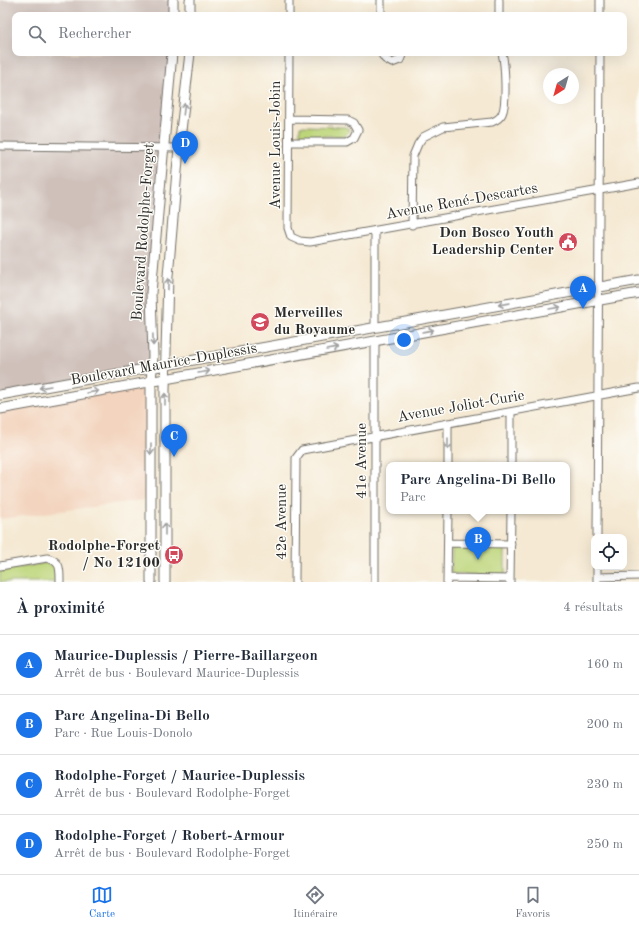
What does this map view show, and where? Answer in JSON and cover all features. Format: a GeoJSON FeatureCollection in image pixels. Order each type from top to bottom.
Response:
{"type":"FeatureCollection","features":[{"type":"Feature","properties":{"kind":"street"},"geometry":{"type":"LineString","coordinates":[[173,0],[173,12]]}},
{"type":"Feature","properties":{"kind":"street"},"geometry":{"type":"LineString","coordinates":[[190,0],[190,12]]}},
{"type":"Feature","properties":{"kind":"street"},"geometry":{"type":"LineString","coordinates":[[289,0],[289,12]]}},
{"type":"Feature","properties":{"kind":"street"},"geometry":{"type":"LineString","coordinates":[[381,0],[381,12]]}},
{"type":"Feature","properties":{"kind":"street"},"geometry":{"type":"LineString","coordinates":[[499,0],[499,12]]}},
{"type":"Feature","properties":{"kind":"street"},"geometry":{"type":"LineString","coordinates":[[600,0],[600,12]]}},
{"type":"Feature","properties":{"kind":"street","name":"Boulevard Rodolphe-Forget"},"geometry":{"type":"LineString","coordinates":[[151,582],[152,293],[172,56]]}},
{"type":"Feature","properties":{"kind":"street","name":"Boulevard Rodolphe-Forget"},"geometry":{"type":"LineString","coordinates":[[165,582],[165,379],[167,365],[168,276],[179,148],[190,56]]}},
{"type":"Feature","properties":{"kind":"street","name":"Avenue Louis-Jobin"},"geometry":{"type":"LineString","coordinates":[[289,56],[288,228],[291,237]]}},
{"type":"Feature","properties":{"kind":"street"},"geometry":{"type":"LineString","coordinates":[[383,56],[392,63],[400,60],[402,56]]}},
{"type":"Feature","properties":{"kind":"street"},"geometry":{"type":"LineString","coordinates":[[412,224],[413,156],[418,144],[423,137],[443,126],[492,122],[498,119],[504,108],[503,56]]}},
{"type":"Feature","properties":{"kind":"street"},"geometry":{"type":"LineString","coordinates":[[597,534],[600,56]]}},
{"type":"Feature","properties":{"kind":"street"},"geometry":{"type":"LineString","coordinates":[[289,120],[348,120],[354,123],[358,130],[354,138],[347,142],[289,142]]}},
{"type":"Feature","properties":{"kind":"street"},"geometry":{"type":"LineString","coordinates":[[0,146],[179,148]]}},
{"type":"Feature","properties":{"kind":"street","name":"Avenue René-Descartes"},"geometry":{"type":"LineString","coordinates":[[291,237],[300,241],[310,242],[375,232],[639,183]]}},
{"type":"Feature","properties":{"kind":"street"},"geometry":{"type":"LineString","coordinates":[[375,232],[376,328]]}},
{"type":"Feature","properties":{"kind":"street","name":"Boulevard Maurice-Duplessis"},"geometry":{"type":"LineString","coordinates":[[0,395],[639,280]]}},
{"type":"Feature","properties":{"kind":"street","name":"Boulevard Maurice-Duplessis"},"geometry":{"type":"LineString","coordinates":[[0,409],[639,293]]}},
{"type":"Feature","properties":{"kind":"street","name":"41e Avenue"},"geometry":{"type":"LineString","coordinates":[[375,582],[376,341]]}},
{"type":"Feature","properties":{"kind":"street","name":"Avenue Joliot-Curie"},"geometry":{"type":"LineString","coordinates":[[296,462],[299,453],[307,448],[639,388]]}},
{"type":"Feature","properties":{"kind":"street"},"geometry":{"type":"LineString","coordinates":[[511,412],[511,462]]}},
{"type":"Feature","properties":{"kind":"street"},"geometry":{"type":"LineString","coordinates":[[448,423],[448,462]]}},
{"type":"Feature","properties":{"kind":"street","name":"42e Avenue"},"geometry":{"type":"LineString","coordinates":[[295,582],[296,462]]}},
{"type":"Feature","properties":{"kind":"street"},"geometry":{"type":"LineString","coordinates":[[448,514],[448,580],[510,580],[511,514]]}},
{"type":"Feature","properties":{"kind":"street"},"geometry":{"type":"LineString","coordinates":[[449,543],[511,544]]}},
{"type":"Feature","properties":{"kind":"street"},"geometry":{"type":"LineString","coordinates":[[0,566],[47,558],[53,559],[58,562],[60,567],[60,582]]}},
{"type":"Feature","properties":{"kind":"street"},"geometry":{"type":"LineString","coordinates":[[597,579],[639,576]]}},
{"type":"Feature","properties":{"kind":"shaded area"},"geometry":{"type":"Polygon","coordinates":[[[0,0],[173,0],[173,12],[12,12],[12,56],[172,56],[151,293],[152,368],[0,395],[0,0]]]}},
{"type":"Feature","properties":{"kind":"shaded area"},"geometry":{"type":"Polygon","coordinates":[[[151,382],[151,499],[0,519],[0,409],[151,382]]]}},
{"type":"Feature","properties":{"kind":"green space"},"geometry":{"type":"Polygon","coordinates":[[[300,126],[345,127],[348,128],[349,132],[345,136],[300,136],[300,126]]]}},
{"type":"Feature","properties":{"kind":"green space"},"geometry":{"type":"Polygon","coordinates":[[[452,545],[505,545],[505,575],[451,574],[452,545]]]}},
{"type":"Feature","properties":{"kind":"green space"},"geometry":{"type":"Polygon","coordinates":[[[46,563],[55,565],[56,582],[0,582],[0,571],[46,563]]]}},
{"type":"Feature","properties":{"kind":"place","name":"Rodolphe-Forget / Robert-Armour"},"geometry":{"type":"Point","coordinates":[185,164]}},
{"type":"Feature","properties":{"kind":"place","name":"Don Bosco Youth Leadership Center"},"geometry":{"type":"Point","coordinates":[568,242]}},
{"type":"Feature","properties":{"kind":"place","name":"Maurice-Duplessis / Pierre-Baillargeon"},"geometry":{"type":"Point","coordinates":[583,309]}},
{"type":"Feature","properties":{"kind":"place","name":"Merveilles du Royaume"},"geometry":{"type":"Point","coordinates":[260,322]}},
{"type":"Feature","properties":{"kind":"place","name":"Rodolphe-Forget / Maurice-Duplessis"},"geometry":{"type":"Point","coordinates":[174,457]}},
{"type":"Feature","properties":{"kind":"place","name":"Rodolphe-Forget / No 12100"},"geometry":{"type":"Point","coordinates":[174,555]}},
{"type":"Feature","properties":{"kind":"place","name":"Parc Angelina-Di Bello"},"geometry":{"type":"Point","coordinates":[478,560]}}]}
